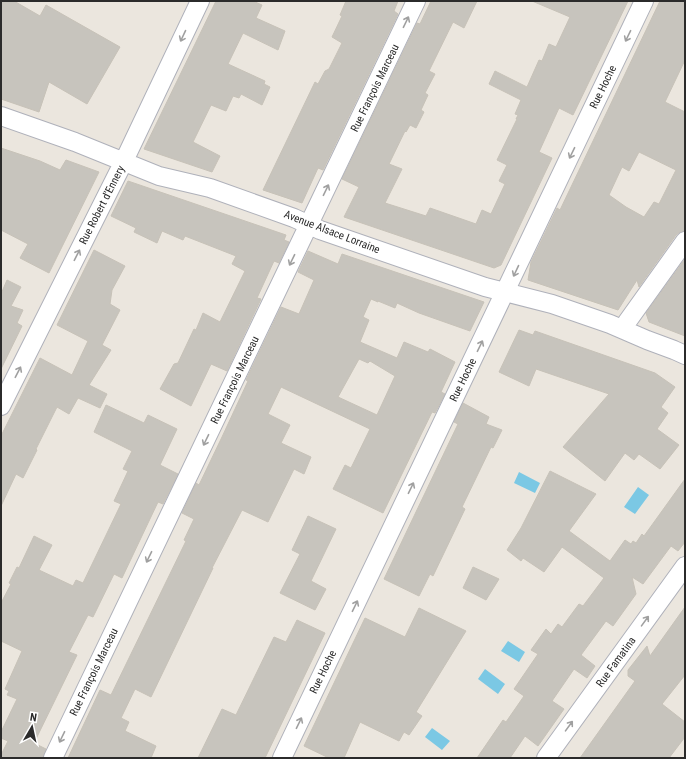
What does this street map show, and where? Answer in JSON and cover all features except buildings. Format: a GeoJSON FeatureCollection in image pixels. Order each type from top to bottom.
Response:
{"type":"FeatureCollection","features":[{"type":"Feature","properties":{"kind":"street","name":"Rue Robert d'Ennery"},"geometry":{"type":"LineString","coordinates":[[1,406],[124,161],[200,1]]}},
{"type":"Feature","properties":{"kind":"street","name":"Rue François Marceau"},"geometry":{"type":"LineString","coordinates":[[52,758],[416,1]]}},
{"type":"Feature","properties":{"kind":"street","name":"Rue Hoche"},"geometry":{"type":"LineString","coordinates":[[282,758],[644,1]]}},
{"type":"Feature","properties":{"kind":"street","name":"Avenue Alsace Lorraine"},"geometry":{"type":"LineString","coordinates":[[1,116],[75,142],[160,176],[210,188],[294,218],[320,230],[478,284],[552,304],[610,324],[685,355]]}},
{"type":"Feature","properties":{"kind":"street"},"geometry":{"type":"LineString","coordinates":[[624,330],[627,322],[685,241]]}},
{"type":"Feature","properties":{"kind":"street","name":"Rue Famatina"},"geometry":{"type":"LineString","coordinates":[[546,758],[685,566]]}},
{"type":"Feature","properties":{"kind":"water"},"geometry":{"type":"Polygon","coordinates":[[[519,472],[540,483],[535,493],[514,483],[519,472]]]}},
{"type":"Feature","properties":{"kind":"water"},"geometry":{"type":"Polygon","coordinates":[[[638,487],[649,495],[635,514],[624,507],[638,487]]]}},
{"type":"Feature","properties":{"kind":"water"},"geometry":{"type":"Polygon","coordinates":[[[508,641],[525,652],[519,662],[501,651],[508,641]]]}},
{"type":"Feature","properties":{"kind":"water"},"geometry":{"type":"Polygon","coordinates":[[[485,669],[505,684],[498,694],[478,679],[485,669]]]}},
{"type":"Feature","properties":{"kind":"water"},"geometry":{"type":"Polygon","coordinates":[[[432,728],[450,741],[442,750],[425,737],[432,728]]]}}]}
